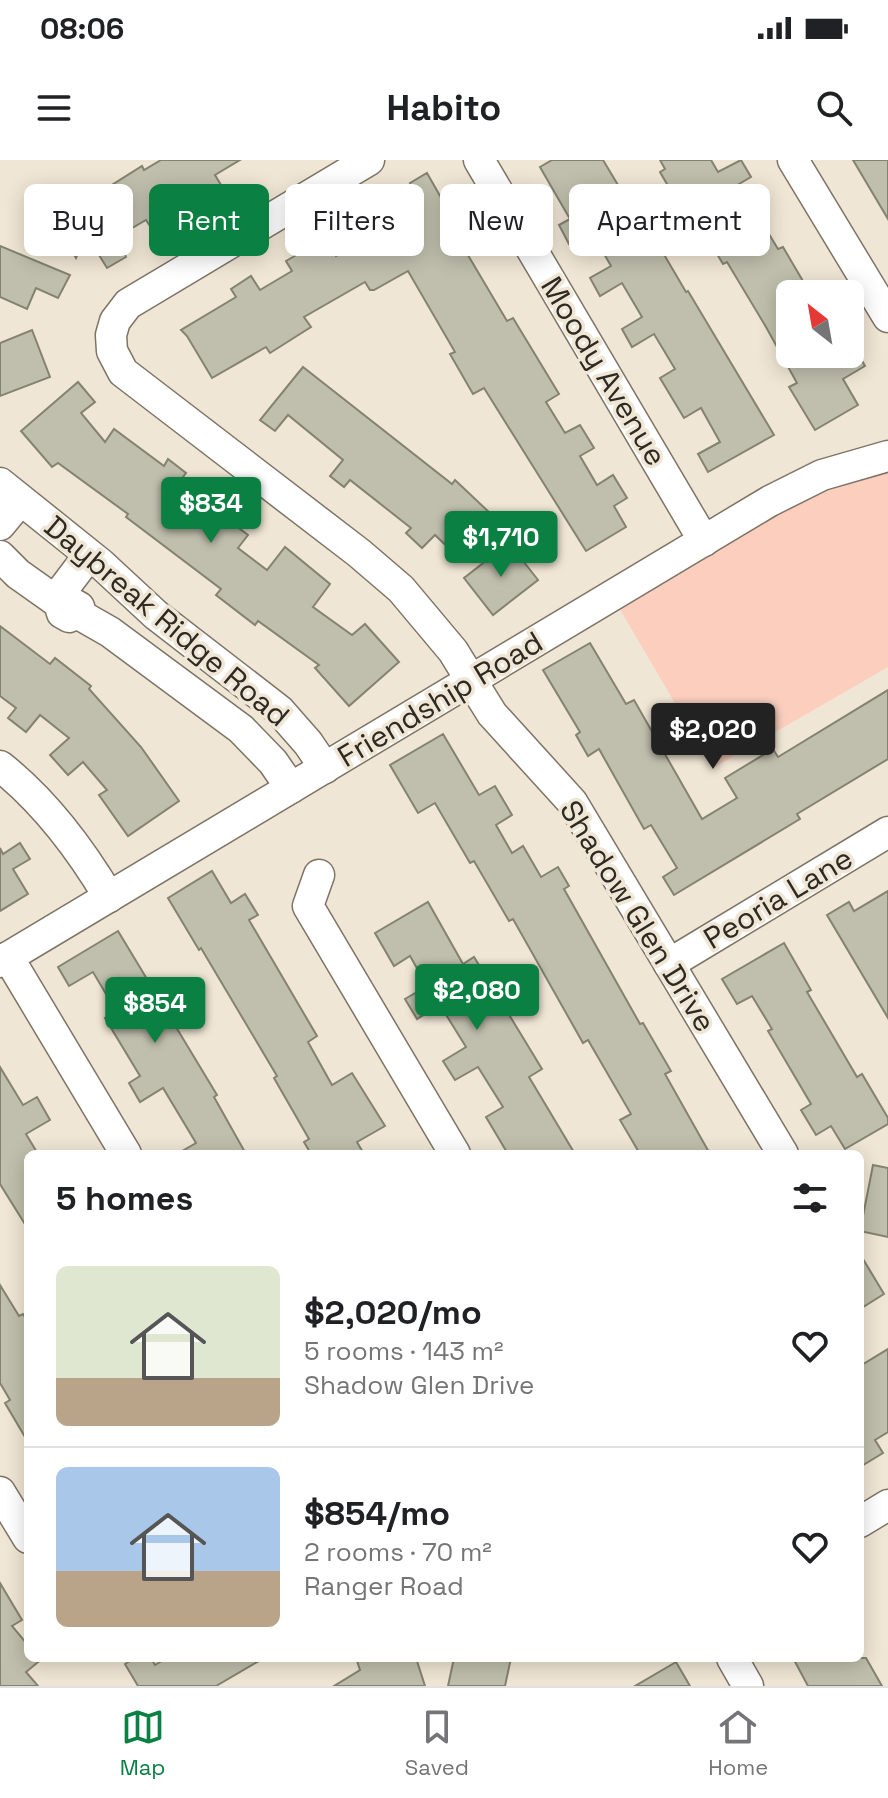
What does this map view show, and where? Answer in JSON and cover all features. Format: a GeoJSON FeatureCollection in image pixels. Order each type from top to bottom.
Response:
{"type":"FeatureCollection","features":[{"type":"Feature","properties":{"kind":"street","name":"Shadow Glen Drive"},"geometry":{"type":"LineString","coordinates":[[369,160],[134,300],[123,309],[113,327],[112,351],[123,372],[380,570],[428,619],[472,680],[492,714],[572,802],[781,1150]]}},
{"type":"Feature","properties":{"kind":"street","name":"Moody Avenue"},"geometry":{"type":"LineString","coordinates":[[479,160],[704,541]]}},
{"type":"Feature","properties":{"kind":"street"},"geometry":{"type":"LineString","coordinates":[[793,160],[888,317]]}},
{"type":"Feature","properties":{"kind":"street","name":"Friendship Road"},"geometry":{"type":"LineString","coordinates":[[4,960],[795,487],[849,466],[888,456]]}},
{"type":"Feature","properties":{"kind":"street"},"geometry":{"type":"LineString","coordinates":[[0,525],[10,492]]}},
{"type":"Feature","properties":{"kind":"street","name":"Daybreak Ridge Road"},"geometry":{"type":"LineString","coordinates":[[10,492],[89,555],[156,615],[279,710],[325,768]]}},
{"type":"Feature","properties":{"kind":"street"},"geometry":{"type":"LineString","coordinates":[[65,606],[89,555]]}},
{"type":"Feature","properties":{"kind":"street","name":"Daybreak Ridge Road"},"geometry":{"type":"LineString","coordinates":[[0,556],[18,574],[110,632],[241,729],[273,762],[291,788]]}},
{"type":"Feature","properties":{"kind":"street"},"geometry":{"type":"LineString","coordinates":[[0,766],[55,822],[109,897]]}},
{"type":"Feature","properties":{"kind":"street","name":"Peoria Lane"},"geometry":{"type":"LineString","coordinates":[[669,964],[888,832]]}},
{"type":"Feature","properties":{"kind":"street"},"geometry":{"type":"LineString","coordinates":[[319,875],[308,906],[453,1150]]}},
{"type":"Feature","properties":{"kind":"street"},"geometry":{"type":"LineString","coordinates":[[4,960],[123,1150]]}},
{"type":"Feature","properties":{"kind":"street"},"geometry":{"type":"LineString","coordinates":[[0,1492],[24,1531]]}},
{"type":"Feature","properties":{"kind":"street"},"geometry":{"type":"LineString","coordinates":[[864,1520],[888,1505]]}},
{"type":"Feature","properties":{"kind":"street"},"geometry":{"type":"LineString","coordinates":[[734,1662],[748,1686]]}},
{"type":"Feature","properties":{"kind":"shaded area"},"geometry":{"type":"Polygon","coordinates":[[[888,468],[888,667],[713,768],[618,606],[826,482],[888,468]]]}},
{"type":"Feature","properties":{"kind":"building"},"geometry":{"type":"Polygon","coordinates":[[[161,160],[240,160],[215,175],[220,184],[149,184],[149,225],[146,220],[133,228],[133,184],[113,184],[142,166],[144,170],[161,160]]]}},
{"type":"Feature","properties":{"kind":"building"},"geometry":{"type":"Polygon","coordinates":[[[552,160],[603,160],[617,184],[569,184],[569,217],[553,184],[550,184],[540,167],[552,160]]]}},
{"type":"Feature","properties":{"kind":"building"},"geometry":{"type":"Polygon","coordinates":[[[660,160],[711,160],[718,172],[741,160],[751,177],[739,184],[667,184],[660,172],[665,169],[660,160]]]}},
{"type":"Feature","properties":{"kind":"building"},"geometry":{"type":"Polygon","coordinates":[[[853,160],[888,160],[888,219],[853,160]]]}},
{"type":"Feature","properties":{"kind":"building"},"geometry":{"type":"Polygon","coordinates":[[[427,173],[440,196],[440,256],[468,256],[507,321],[513,318],[559,394],[546,402],[565,433],[580,425],[594,448],[580,456],[597,485],[613,475],[627,498],[614,506],[626,527],[586,551],[484,388],[473,394],[450,354],[455,352],[408,271],[374,290],[370,290],[365,282],[304,317],[311,327],[270,353],[266,347],[212,378],[181,330],[236,297],[231,289],[251,276],[260,290],[292,271],[286,261],[295,256],[424,256],[424,184],[410,183],[427,173]]]}},
{"type":"Feature","properties":{"kind":"building"},"geometry":{"type":"Polygon","coordinates":[[[569,220],[569,244],[559,225],[569,220]]]}},
{"type":"Feature","properties":{"kind":"building"},"geometry":{"type":"Polygon","coordinates":[[[770,236],[778,249],[783,247],[802,280],[776,280],[776,345],[727,262],[723,264],[718,256],[770,256],[770,236]]]}},
{"type":"Feature","properties":{"kind":"building"},"geometry":{"type":"Polygon","coordinates":[[[0,246],[70,275],[58,298],[36,288],[27,309],[0,297],[0,246]]]}},
{"type":"Feature","properties":{"kind":"building"},"geometry":{"type":"Polygon","coordinates":[[[100,256],[125,256],[126,257],[107,268],[100,256]]]}},
{"type":"Feature","properties":{"kind":"building"},"geometry":{"type":"Polygon","coordinates":[[[605,256],[665,256],[774,435],[708,472],[698,454],[720,442],[701,408],[684,418],[660,378],[675,369],[654,334],[632,347],[622,329],[642,317],[622,283],[600,296],[590,278],[611,266],[605,256]]]}},
{"type":"Feature","properties":{"kind":"building"},"geometry":{"type":"Polygon","coordinates":[[[32,330],[50,377],[0,396],[0,343],[32,330]]]}},
{"type":"Feature","properties":{"kind":"building"},"geometry":{"type":"Polygon","coordinates":[[[303,367],[452,484],[455,480],[492,515],[455,554],[435,535],[422,548],[406,533],[411,528],[350,480],[344,487],[330,476],[343,460],[288,415],[275,431],[260,420],[303,367]]]}},
{"type":"Feature","properties":{"kind":"building"},"geometry":{"type":"Polygon","coordinates":[[[789,368],[862,368],[843,379],[858,405],[815,430],[789,387],[797,383],[789,368]]]}},
{"type":"Feature","properties":{"kind":"building"},"geometry":{"type":"Polygon","coordinates":[[[78,382],[95,402],[81,413],[105,442],[114,429],[164,466],[168,459],[186,473],[169,496],[200,518],[209,506],[248,535],[238,548],[267,570],[285,547],[330,584],[313,607],[352,635],[365,624],[399,662],[349,706],[315,668],[319,665],[258,621],[255,625],[216,595],[221,589],[126,517],[128,514],[58,463],[52,467],[21,431],[78,382]]]}},
{"type":"Feature","properties":{"kind":"building"},"geometry":{"type":"Polygon","coordinates":[[[509,543],[538,580],[493,615],[464,578],[509,543]]]}},
{"type":"Feature","properties":{"kind":"building"},"geometry":{"type":"Polygon","coordinates":[[[0,626],[50,664],[55,658],[91,686],[89,689],[141,747],[179,801],[128,836],[99,795],[107,790],[83,762],[68,775],[50,755],[69,738],[40,715],[26,732],[8,718],[16,708],[0,696],[0,626]]]}},
{"type":"Feature","properties":{"kind":"building"},"geometry":{"type":"Polygon","coordinates":[[[590,643],[626,704],[634,700],[702,819],[737,798],[725,778],[773,749],[778,757],[888,690],[888,759],[797,814],[800,819],[674,895],[663,877],[677,868],[651,825],[644,829],[599,749],[588,756],[576,735],[580,732],[543,670],[590,643]]]}},
{"type":"Feature","properties":{"kind":"building"},"geometry":{"type":"Polygon","coordinates":[[[443,734],[479,795],[495,786],[512,815],[496,825],[512,853],[523,846],[541,877],[558,867],[569,886],[564,889],[640,1024],[643,1023],[671,1071],[665,1074],[708,1150],[638,1150],[620,1120],[631,1114],[588,1040],[583,1043],[513,919],[509,921],[474,861],[470,863],[435,803],[418,813],[390,765],[443,734]]]}},
{"type":"Feature","properties":{"kind":"building"},"geometry":{"type":"Polygon","coordinates":[[[20,843],[30,859],[13,869],[28,894],[0,911],[0,848],[3,854],[20,843]]]}},
{"type":"Feature","properties":{"kind":"building"},"geometry":{"type":"Polygon","coordinates":[[[212,871],[231,903],[245,894],[258,915],[249,920],[317,1036],[308,1042],[332,1085],[352,1073],[385,1126],[357,1142],[362,1150],[309,1150],[304,1142],[309,1139],[274,1078],[277,1076],[168,898],[212,871]]]}},
{"type":"Feature","properties":{"kind":"building"},"geometry":{"type":"Polygon","coordinates":[[[888,891],[888,1018],[827,915],[849,902],[854,911],[888,891]]]}},
{"type":"Feature","properties":{"kind":"building"},"geometry":{"type":"Polygon","coordinates":[[[428,902],[463,964],[474,957],[542,1069],[529,1077],[573,1150],[506,1150],[486,1117],[503,1107],[478,1067],[455,1080],[443,1061],[466,1047],[440,1005],[417,1019],[405,999],[427,986],[410,956],[394,966],[375,933],[428,902]]]}},
{"type":"Feature","properties":{"kind":"building"},"geometry":{"type":"Polygon","coordinates":[[[118,931],[217,1095],[214,1097],[244,1150],[184,1150],[196,1143],[163,1088],[140,1102],[129,1083],[140,1076],[105,1018],[116,1011],[93,972],[69,986],[58,967],[118,931]]]}},
{"type":"Feature","properties":{"kind":"building"},"geometry":{"type":"Polygon","coordinates":[[[784,943],[811,990],[807,992],[857,1077],[862,1074],[888,1118],[888,1124],[845,1149],[831,1126],[816,1135],[801,1110],[811,1104],[768,1031],[772,1029],[752,996],[737,1004],[722,979],[784,943]]]}},
{"type":"Feature","properties":{"kind":"building"},"geometry":{"type":"Polygon","coordinates":[[[0,1067],[23,1105],[37,1097],[50,1120],[26,1134],[36,1150],[24,1150],[24,1223],[0,1184],[0,1067]]]}},
{"type":"Feature","properties":{"kind":"building"},"geometry":{"type":"Polygon","coordinates":[[[873,1165],[888,1168],[888,1237],[864,1232],[864,1211],[873,1165]]]}},
{"type":"Feature","properties":{"kind":"building"},"geometry":{"type":"Polygon","coordinates":[[[864,1261],[884,1294],[864,1306],[864,1261]]]}},
{"type":"Feature","properties":{"kind":"building"},"geometry":{"type":"Polygon","coordinates":[[[0,1285],[19,1316],[24,1316],[24,1435],[5,1403],[10,1400],[0,1383],[0,1285]]]}},
{"type":"Feature","properties":{"kind":"building"},"geometry":{"type":"Polygon","coordinates":[[[888,1349],[888,1432],[875,1440],[883,1453],[864,1465],[864,1364],[888,1349]]]}},
{"type":"Feature","properties":{"kind":"building"},"geometry":{"type":"Polygon","coordinates":[[[0,1583],[22,1620],[12,1626],[24,1640],[24,1662],[38,1662],[26,1672],[38,1686],[0,1686],[0,1583]]]}},
{"type":"Feature","properties":{"kind":"building"},"geometry":{"type":"Polygon","coordinates":[[[866,1658],[882,1686],[808,1686],[795,1662],[864,1662],[866,1658]]]}},
{"type":"Feature","properties":{"kind":"building"},"geometry":{"type":"Polygon","coordinates":[[[257,1662],[216,1686],[138,1686],[125,1664],[257,1662]]]}},
{"type":"Feature","properties":{"kind":"building"},"geometry":{"type":"Polygon","coordinates":[[[357,1662],[417,1662],[425,1686],[334,1686],[360,1670],[357,1662]]]}},
{"type":"Feature","properties":{"kind":"building"},"geometry":{"type":"Polygon","coordinates":[[[453,1662],[510,1662],[505,1686],[448,1686],[453,1662]]]}},
{"type":"Feature","properties":{"kind":"building"},"geometry":{"type":"Polygon","coordinates":[[[676,1662],[690,1686],[635,1686],[676,1662]]]}}]}
